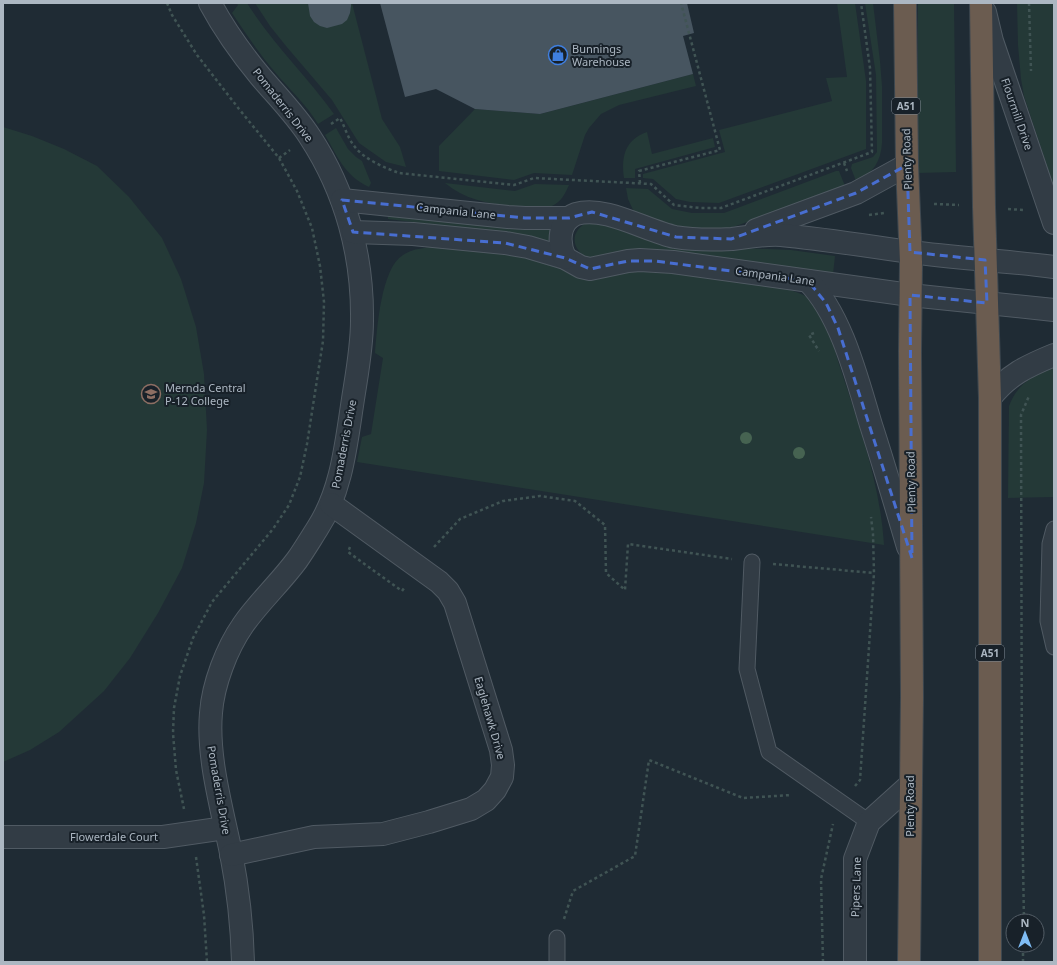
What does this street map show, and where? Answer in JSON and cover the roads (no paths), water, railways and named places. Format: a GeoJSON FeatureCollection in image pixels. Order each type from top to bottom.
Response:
{"type":"FeatureCollection","features":[{"type":"Feature","properties":{"kind":"highway","name":"Plenty Road"},"geometry":{"type":"LineString","coordinates":[[905,3],[907,165],[910,252],[912,558],[909,962]]}},
{"type":"Feature","properties":{"kind":"highway","name":"A51"},"geometry":{"type":"LineString","coordinates":[[982,3],[985,260],[990,398],[990,962]]}},
{"type":"Feature","properties":{"kind":"street","name":"Pomaderris Drive"},"geometry":{"type":"LineString","coordinates":[[210,3],[241,52],[310,137],[324,161],[342,200],[353,232],[359,263],[362,291],[360,359],[344,458],[331,504],[321,523],[296,561],[243,625],[226,655],[216,687],[211,712],[211,740],[214,770],[231,855],[242,931],[243,962]]}},
{"type":"Feature","properties":{"kind":"street","name":"Flourmill Drive"},"geometry":{"type":"LineString","coordinates":[[982,3],[1003,75],[1054,223]]}},
{"type":"Feature","properties":{"kind":"street"},"geometry":{"type":"LineString","coordinates":[[731,239],[856,193],[907,165]]}},
{"type":"Feature","properties":{"kind":"street","name":"Campania Lane"},"geometry":{"type":"LineString","coordinates":[[342,200],[525,218],[569,218],[583,213],[592,212],[609,215],[659,233],[676,237],[705,240],[779,235],[985,260]]}},
{"type":"Feature","properties":{"kind":"street"},"geometry":{"type":"LineString","coordinates":[[565,258],[560,243],[564,224],[569,218]]}},
{"type":"Feature","properties":{"kind":"street","name":"Campania Lane"},"geometry":{"type":"LineString","coordinates":[[353,232],[413,234],[476,239],[528,247],[565,258],[573,264],[590,269],[628,261],[655,261],[759,273],[910,295],[987,303]]}},
{"type":"Feature","properties":{"kind":"street"},"geometry":{"type":"LineString","coordinates":[[985,260],[1054,267]]}},
{"type":"Feature","properties":{"kind":"street"},"geometry":{"type":"LineString","coordinates":[[808,281],[826,303],[838,328],[859,384],[912,558]]}},
{"type":"Feature","properties":{"kind":"street"},"geometry":{"type":"LineString","coordinates":[[987,303],[1054,310]]}},
{"type":"Feature","properties":{"kind":"street"},"geometry":{"type":"LineString","coordinates":[[990,398],[1008,378],[1022,369],[1054,355]]}},
{"type":"Feature","properties":{"kind":"street","name":"Eaglehawk Drive"},"geometry":{"type":"LineString","coordinates":[[231,855],[314,837],[383,834],[429,822],[471,809],[486,800],[495,790],[502,777],[503,765],[501,750],[459,613],[448,591],[439,582],[331,504]]}},
{"type":"Feature","properties":{"kind":"street","name":"Pipers Lane"},"geometry":{"type":"LineString","coordinates":[[855,962],[855,859],[869,822],[910,785]]}},
{"type":"Feature","properties":{"kind":"street","name":"Flowerdale Court"},"geometry":{"type":"LineString","coordinates":[[3,837],[163,837],[225,828]]}},
{"type":"Feature","properties":{"kind":"lane"},"geometry":{"type":"LineString","coordinates":[[1054,529],[1050,544],[1048,621],[1054,647]]}},
{"type":"Feature","properties":{"kind":"lane"},"geometry":{"type":"LineString","coordinates":[[752,562],[747,669],[769,752],[869,822]]}},
{"type":"Feature","properties":{"kind":"lane"},"geometry":{"type":"LineString","coordinates":[[557,938],[557,962]]}},
{"type":"Feature","properties":{"kind":"place","name":"Bunnings Warehouse"},"geometry":{"type":"Point","coordinates":[558,55]}},
{"type":"Feature","properties":{"kind":"place","name":"Mernda Central P-12 College"},"geometry":{"type":"Point","coordinates":[151,394]}}]}
